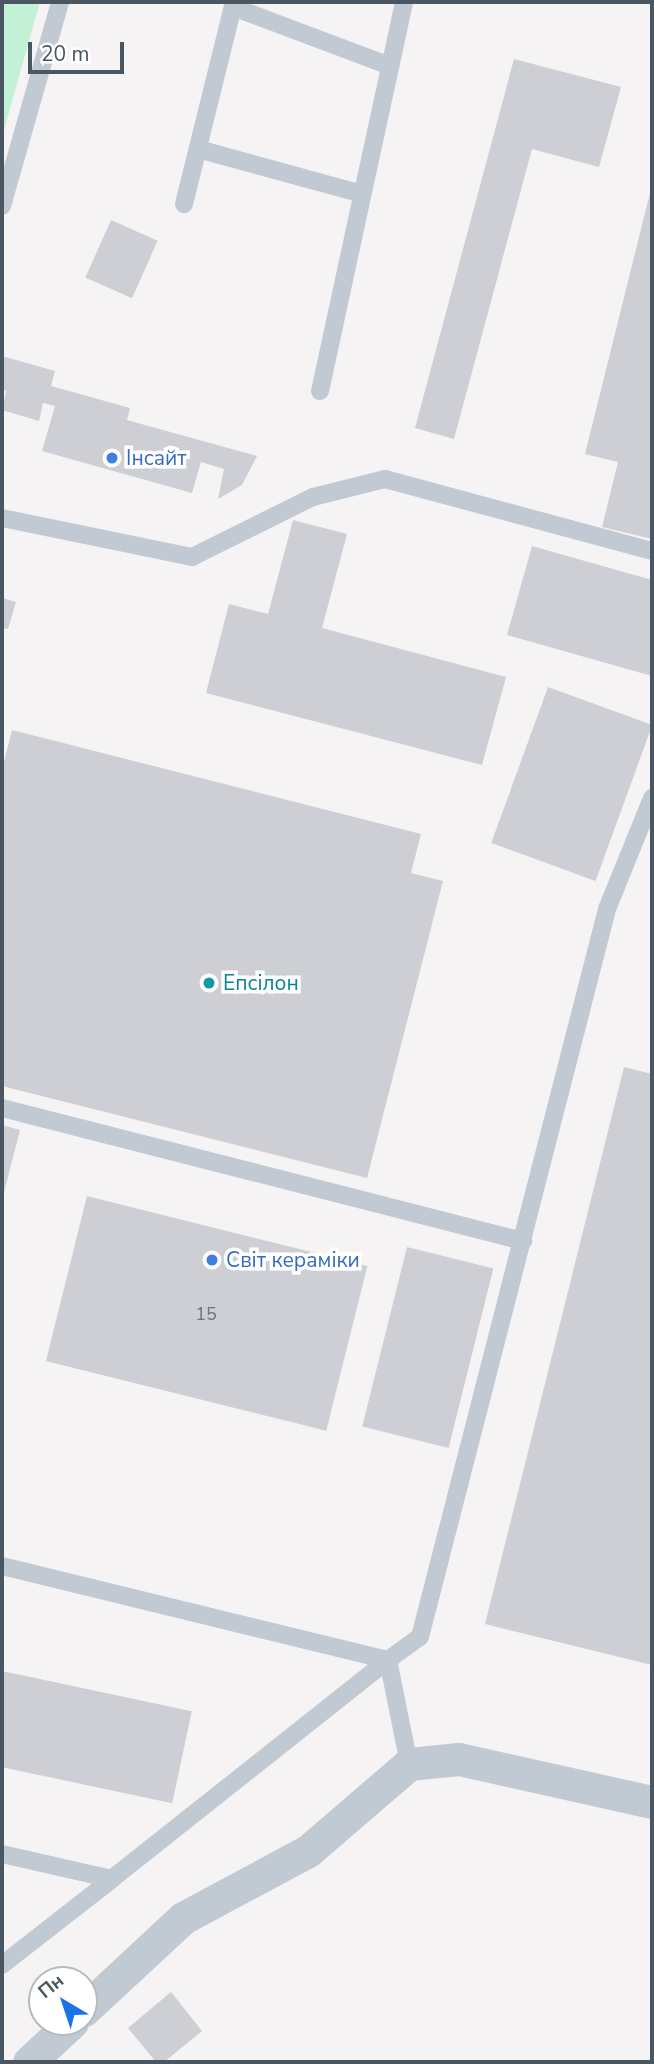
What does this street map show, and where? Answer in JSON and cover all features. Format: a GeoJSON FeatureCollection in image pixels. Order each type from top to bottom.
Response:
{"type":"FeatureCollection","features":[{"type":"Feature","properties":{"kind":"street"},"geometry":{"type":"LineString","coordinates":[[98,1997],[183,1918],[308,1851],[409,1764],[459,1759],[652,1802]]}},
{"type":"Feature","properties":{"kind":"street"},"geometry":{"type":"LineString","coordinates":[[29,2062],[57,2036]]}},
{"type":"Feature","properties":{"kind":"lane"},"geometry":{"type":"LineString","coordinates":[[2,206],[60,2]]}},
{"type":"Feature","properties":{"kind":"lane"},"geometry":{"type":"LineString","coordinates":[[320,391],[404,2]]}},
{"type":"Feature","properties":{"kind":"lane"},"geometry":{"type":"LineString","coordinates":[[184,204],[234,4],[390,66]]}},
{"type":"Feature","properties":{"kind":"lane"},"geometry":{"type":"LineString","coordinates":[[198,149],[362,194]]}},
{"type":"Feature","properties":{"kind":"lane"},"geometry":{"type":"LineString","coordinates":[[2,518],[192,558],[313,497],[385,479],[652,551]]}},
{"type":"Feature","properties":{"kind":"lane"},"geometry":{"type":"LineString","coordinates":[[2,1965],[420,1637],[607,909],[652,799]]}},
{"type":"Feature","properties":{"kind":"lane"},"geometry":{"type":"LineString","coordinates":[[2,1108],[523,1241]]}},
{"type":"Feature","properties":{"kind":"lane"},"geometry":{"type":"LineString","coordinates":[[2,1566],[388,1660]]}},
{"type":"Feature","properties":{"kind":"lane"},"geometry":{"type":"LineString","coordinates":[[388,1660],[409,1764]]}},
{"type":"Feature","properties":{"kind":"lane"},"geometry":{"type":"LineString","coordinates":[[2,1854],[112,1879]]}},
{"type":"Feature","properties":{"kind":"green space"},"geometry":{"type":"Polygon","coordinates":[[[2,2],[40,2],[2,137],[2,2]]]}},
{"type":"Feature","properties":{"kind":"building"},"geometry":{"type":"Polygon","coordinates":[[[514,59],[621,87],[599,167],[532,149],[454,439],[415,428],[514,59]]]}},
{"type":"Feature","properties":{"kind":"building"},"geometry":{"type":"Polygon","coordinates":[[[651,189],[652,539],[602,527],[618,462],[585,454],[651,189]]]}},
{"type":"Feature","properties":{"kind":"building"},"geometry":{"type":"Polygon","coordinates":[[[111,220],[158,241],[132,298],[85,278],[111,220]]]}},
{"type":"Feature","properties":{"kind":"building"},"geometry":{"type":"Polygon","coordinates":[[[2,356],[55,371],[51,386],[130,408],[127,420],[257,456],[242,485],[218,499],[224,469],[201,462],[192,493],[42,451],[55,406],[43,403],[39,421],[2,410],[6,391],[2,389],[2,356]]]}},
{"type":"Feature","properties":{"kind":"building"},"geometry":{"type":"Polygon","coordinates":[[[293,520],[347,534],[322,628],[506,677],[482,765],[206,693],[229,604],[268,614],[293,520]]]}},
{"type":"Feature","properties":{"kind":"building"},"geometry":{"type":"Polygon","coordinates":[[[532,546],[652,580],[652,676],[507,635],[532,546]]]}},
{"type":"Feature","properties":{"kind":"building"},"geometry":{"type":"Polygon","coordinates":[[[2,598],[16,602],[8,629],[2,628],[2,598]]]}},
{"type":"Feature","properties":{"kind":"building"},"geometry":{"type":"Polygon","coordinates":[[[548,687],[652,725],[596,881],[491,843],[548,687]]]}},
{"type":"Feature","properties":{"kind":"building","name":"Епсілон"},"geometry":{"type":"Polygon","coordinates":[[[12,730],[421,834],[411,873],[443,881],[367,1178],[2,1086],[2,769],[12,730]]]}},
{"type":"Feature","properties":{"kind":"building"},"geometry":{"type":"Polygon","coordinates":[[[624,1067],[652,1074],[652,1665],[485,1624],[624,1067]]]}},
{"type":"Feature","properties":{"kind":"building"},"geometry":{"type":"Polygon","coordinates":[[[2,1125],[20,1130],[3,1196],[2,1196],[2,1125]]]}},
{"type":"Feature","properties":{"kind":"building"},"geometry":{"type":"Polygon","coordinates":[[[87,1196],[367,1266],[326,1431],[46,1361],[87,1196]]]}},
{"type":"Feature","properties":{"kind":"building"},"geometry":{"type":"Polygon","coordinates":[[[407,1247],[493,1269],[449,1448],[362,1427],[407,1247]]]}},
{"type":"Feature","properties":{"kind":"building"},"geometry":{"type":"Polygon","coordinates":[[[2,1671],[192,1711],[172,1803],[2,1767],[2,1671]]]}},
{"type":"Feature","properties":{"kind":"building"},"geometry":{"type":"Polygon","coordinates":[[[171,1992],[202,2031],[164,2062],[156,2062],[128,2028],[171,1992]]]}},
{"type":"Feature","properties":{"kind":"place","name":"Інсайт"},"geometry":{"type":"Point","coordinates":[112,458]}},
{"type":"Feature","properties":{"kind":"place","name":"Епсілон"},"geometry":{"type":"Point","coordinates":[209,983]}},
{"type":"Feature","properties":{"kind":"place","name":"Світ кераміки"},"geometry":{"type":"Point","coordinates":[212,1260]}}]}
